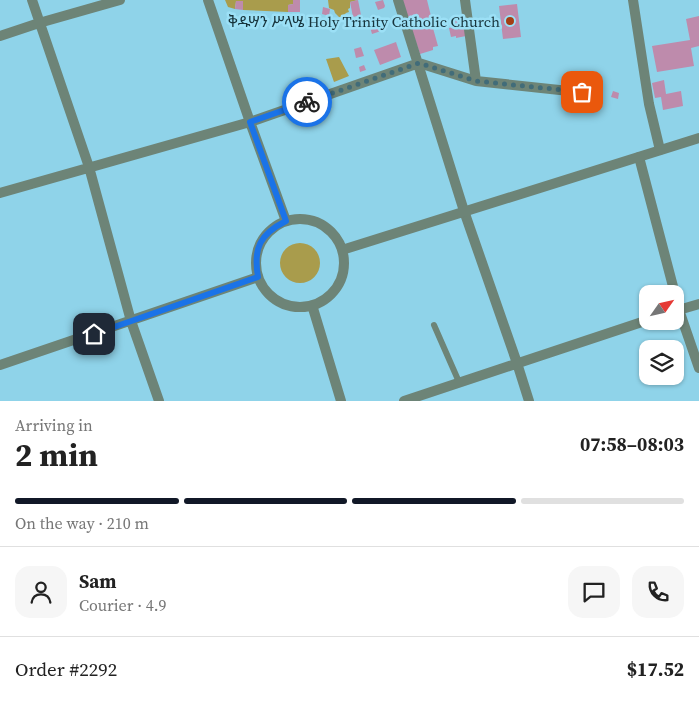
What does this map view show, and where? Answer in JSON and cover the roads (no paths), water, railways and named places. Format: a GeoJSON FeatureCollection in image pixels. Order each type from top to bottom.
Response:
{"type":"FeatureCollection","features":[{"type":"Feature","properties":{"kind":"street"},"geometry":{"type":"LineString","coordinates":[[32,0],[89,167],[131,321],[159,401]]}},
{"type":"Feature","properties":{"kind":"street"},"geometry":{"type":"LineString","coordinates":[[0,36],[120,0]]}},
{"type":"Feature","properties":{"kind":"street"},"geometry":{"type":"LineString","coordinates":[[208,0],[286,221]]}},
{"type":"Feature","properties":{"kind":"street"},"geometry":{"type":"LineString","coordinates":[[398,0],[464,211],[529,401]]}},
{"type":"Feature","properties":{"kind":"street"},"geometry":{"type":"LineString","coordinates":[[465,0],[476,81]]}},
{"type":"Feature","properties":{"kind":"street"},"geometry":{"type":"LineString","coordinates":[[633,0],[650,104],[660,150]]}},
{"type":"Feature","properties":{"kind":"street"},"geometry":{"type":"LineString","coordinates":[[0,193],[250,122],[419,63],[476,81],[597,94]]}},
{"type":"Feature","properties":{"kind":"street"},"geometry":{"type":"LineString","coordinates":[[342,250],[699,138]]}},
{"type":"Feature","properties":{"kind":"street"},"geometry":{"type":"LineString","coordinates":[[639,157],[673,285]]}},
{"type":"Feature","properties":{"kind":"street"},"geometry":{"type":"LineString","coordinates":[[300,219],[313,221],[326,227],[336,237],[342,250],[344,263],[342,277],[336,289],[326,299],[312,305],[300,308],[286,305],[274,299],[264,289],[258,277],[255,263],[258,249],[264,237],[274,227],[286,221],[300,219]]}},
{"type":"Feature","properties":{"kind":"street"},"geometry":{"type":"LineString","coordinates":[[0,365],[258,277]]}},
{"type":"Feature","properties":{"kind":"street"},"geometry":{"type":"LineString","coordinates":[[684,308],[699,304]]}},
{"type":"Feature","properties":{"kind":"street"},"geometry":{"type":"LineString","coordinates":[[312,305],[341,401]]}},
{"type":"Feature","properties":{"kind":"street"},"geometry":{"type":"LineString","coordinates":[[404,401],[639,323]]}},
{"type":"Feature","properties":{"kind":"street"},"geometry":{"type":"LineString","coordinates":[[684,328],[699,368]]}},
{"type":"Feature","properties":{"kind":"lane"},"geometry":{"type":"LineString","coordinates":[[434,325],[459,382]]}},
{"type":"Feature","properties":{"kind":"place","name":"ቅዱሣን ሥላሤ Holy Trinity Catholic Church"},"geometry":{"type":"Point","coordinates":[510,21]}}]}
